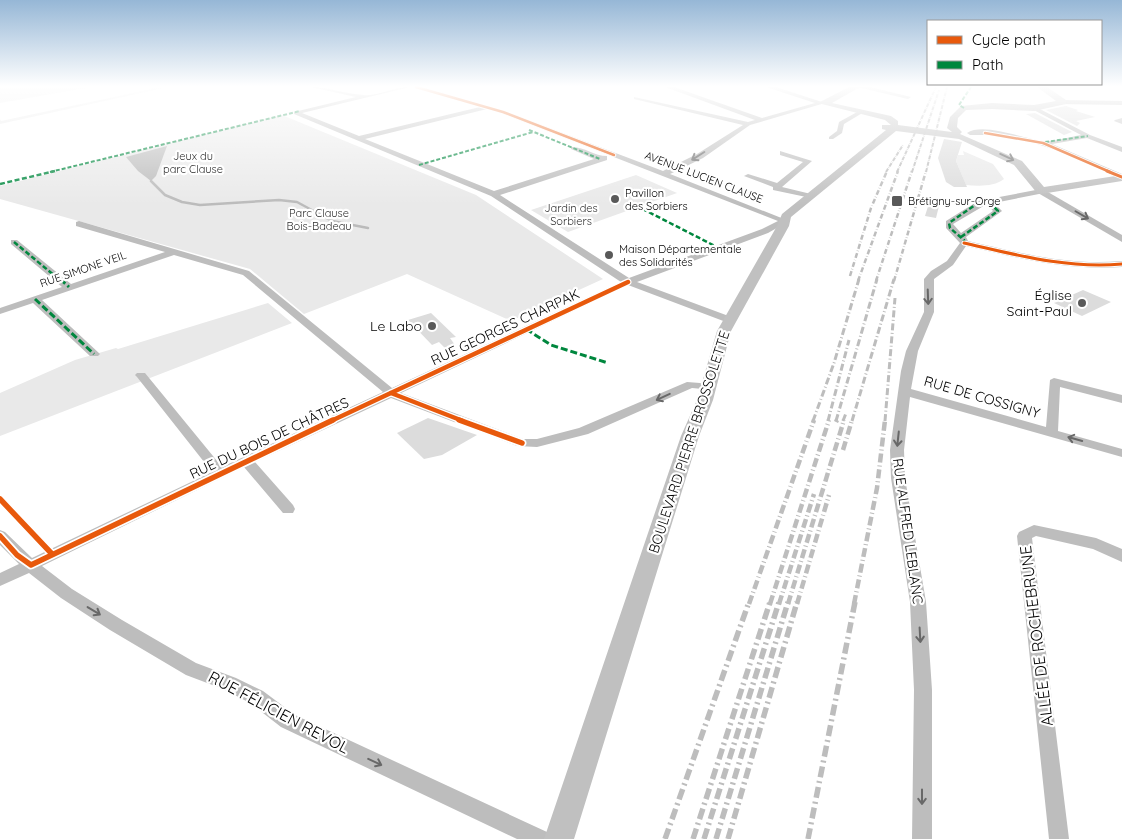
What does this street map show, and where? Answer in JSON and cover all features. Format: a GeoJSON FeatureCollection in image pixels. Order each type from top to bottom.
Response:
{"type":"FeatureCollection","features":[{"type":"Feature","properties":{"kind":"main road","name":"BOULEVARD PIERRE BROSSOLETTE"},"geometry":{"type":"LineString","coordinates":[[559,839],[690,436],[709,388],[720,339],[786,216],[889,126]]}},
{"type":"Feature","properties":{"kind":"main road"},"geometry":{"type":"LineString","coordinates":[[908,126],[960,133],[1018,163],[1042,191],[1122,178]]}},
{"type":"Feature","properties":{"kind":"main road"},"geometry":{"type":"LineString","coordinates":[[957,126],[960,133]]}},
{"type":"Feature","properties":{"kind":"street"},"geometry":{"type":"LineString","coordinates":[[327,126],[494,194],[628,282],[730,320]]}},
{"type":"Feature","properties":{"kind":"street"},"geometry":{"type":"LineString","coordinates":[[357,139],[409,126]]}},
{"type":"Feature","properties":{"kind":"street"},"geometry":{"type":"LineString","coordinates":[[520,126],[600,159]]}},
{"type":"Feature","properties":{"kind":"street","name":"AVENUE LUCIEN CLAUSE"},"geometry":{"type":"LineString","coordinates":[[539,126],[785,221]]}},
{"type":"Feature","properties":{"kind":"street"},"geometry":{"type":"LineString","coordinates":[[664,174],[700,156],[745,126]]}},
{"type":"Feature","properties":{"kind":"street"},"geometry":{"type":"LineString","coordinates":[[831,138],[840,132],[841,126]]}},
{"type":"Feature","properties":{"kind":"street"},"geometry":{"type":"LineString","coordinates":[[1069,126],[1122,150]]}},
{"type":"Feature","properties":{"kind":"street"},"geometry":{"type":"LineString","coordinates":[[960,133],[990,134],[1043,143],[1122,178]]}},
{"type":"Feature","properties":{"kind":"street"},"geometry":{"type":"LineString","coordinates":[[1043,143],[1088,136]]}},
{"type":"Feature","properties":{"kind":"street"},"geometry":{"type":"LineString","coordinates":[[777,186],[808,162],[783,153]]}},
{"type":"Feature","properties":{"kind":"street"},"geometry":{"type":"LineString","coordinates":[[494,194],[614,154]]}},
{"type":"Feature","properties":{"kind":"street"},"geometry":{"type":"LineString","coordinates":[[748,176],[777,186],[778,189],[808,196]]}},
{"type":"Feature","properties":{"kind":"street"},"geometry":{"type":"LineString","coordinates":[[1122,239],[1042,191],[988,201],[974,206],[949,223],[950,228],[962,240],[1046,262],[1098,266],[1122,264]]}},
{"type":"Feature","properties":{"kind":"street","name":"RUE ALFRED LEBLANC"},"geometry":{"type":"LineString","coordinates":[[922,839],[923,690],[918,602],[898,478],[897,450],[903,390],[912,351],[929,312],[929,279],[953,260],[962,240],[980,222],[998,210],[988,201]]}},
{"type":"Feature","properties":{"kind":"street","name":"RUE GEORGES CHARPAK"},"geometry":{"type":"LineString","coordinates":[[392,393],[628,282],[785,221]]}},
{"type":"Feature","properties":{"kind":"street"},"geometry":{"type":"LineString","coordinates":[[79,224],[246,273],[392,393],[404,400],[522,443],[537,443],[582,431],[619,417],[691,384],[709,388]]}},
{"type":"Feature","properties":{"kind":"street"},"geometry":{"type":"LineString","coordinates":[[14,242],[69,287]]}},
{"type":"Feature","properties":{"kind":"street","name":"RUE SIMONE VEIL"},"geometry":{"type":"LineString","coordinates":[[0,311],[174,252]]}},
{"type":"Feature","properties":{"kind":"street"},"geometry":{"type":"LineString","coordinates":[[35,299],[94,354]]}},
{"type":"Feature","properties":{"kind":"street"},"geometry":{"type":"LineString","coordinates":[[142,375],[221,474]]}},
{"type":"Feature","properties":{"kind":"street","name":"RUE DE COSSIGNY"},"geometry":{"type":"LineString","coordinates":[[1052,432],[1054,382],[1122,399]]}},
{"type":"Feature","properties":{"kind":"street","name":"RUE DE COSSIGNY"},"geometry":{"type":"LineString","coordinates":[[903,390],[1122,452]]}},
{"type":"Feature","properties":{"kind":"street","name":"RUE DU BOIS DE CHÂTRES"},"geometry":{"type":"LineString","coordinates":[[0,580],[392,393]]}},
{"type":"Feature","properties":{"kind":"street"},"geometry":{"type":"LineString","coordinates":[[247,462],[288,509]]}},
{"type":"Feature","properties":{"kind":"street","name":"ALLÉE DE ROCHEBRUNE"},"geometry":{"type":"LineString","coordinates":[[1060,839],[1024,536],[1034,530],[1096,544],[1122,556]]}},
{"type":"Feature","properties":{"kind":"street","name":"RUE FÉLICIEN REVOL"},"geometry":{"type":"LineString","coordinates":[[0,536],[17,555],[53,584],[192,670],[211,674],[278,710],[288,721],[540,839]]}},
{"type":"Feature","properties":{"kind":"green space","name":"Parc Clause Bois-Badeau"},"geometry":{"type":"Polygon","coordinates":[[[238,126],[309,126],[476,195],[603,279],[511,321],[407,274],[304,314],[250,269],[0,199],[0,186],[238,126]]]}},
{"type":"Feature","properties":{"kind":"green space"},"geometry":{"type":"Polygon","coordinates":[[[963,151],[993,164],[1004,179],[991,185],[966,185],[956,161],[958,155],[964,155],[963,151]]]}},
{"type":"Feature","properties":{"kind":"green space","name":"Jardin des Sorbiers"},"geometry":{"type":"Polygon","coordinates":[[[636,175],[677,193],[568,232],[531,210],[636,175]]]}},
{"type":"Feature","properties":{"kind":"green space"},"geometry":{"type":"Polygon","coordinates":[[[268,303],[292,323],[0,436],[0,393],[75,360],[118,349],[268,303]]]}},
{"type":"Feature","properties":{"kind":"shaded area"},"geometry":{"type":"Polygon","coordinates":[[[167,146],[156,176],[151,181],[138,171],[126,157],[167,146]]]}},
{"type":"Feature","properties":{"kind":"building"},"geometry":{"type":"Polygon","coordinates":[[[1048,126],[1061,126],[1072,132],[1064,135],[1048,126]]]}},
{"type":"Feature","properties":{"kind":"building"},"geometry":{"type":"Polygon","coordinates":[[[944,139],[962,142],[956,161],[967,187],[954,187],[946,182],[938,158],[944,139]]]}},
{"type":"Feature","properties":{"kind":"building"},"geometry":{"type":"Polygon","coordinates":[[[930,200],[940,202],[936,218],[925,216],[930,200]]]}},
{"type":"Feature","properties":{"kind":"building","name":"Église Saint-Paul"},"geometry":{"type":"Polygon","coordinates":[[[1083,290],[1111,302],[1082,316],[1054,303],[1083,290]]]}},
{"type":"Feature","properties":{"kind":"building","name":"Le Labo"},"geometry":{"type":"Polygon","coordinates":[[[431,313],[456,337],[450,338],[455,345],[445,348],[439,342],[432,345],[408,320],[431,313]]]}},
{"type":"Feature","properties":{"kind":"building"},"geometry":{"type":"Polygon","coordinates":[[[428,418],[477,435],[442,455],[424,459],[397,433],[428,418]]]}},
{"type":"Feature","properties":{"kind":"waterway"},"geometry":{"type":"LineString","coordinates":[[151,181],[165,195],[182,202],[200,205],[279,200],[297,202],[332,221],[368,228]]}},
{"type":"Feature","properties":{"kind":"railway"},"geometry":{"type":"LineString","coordinates":[[897,172],[918,126]]}},
{"type":"Feature","properties":{"kind":"railway"},"geometry":{"type":"LineString","coordinates":[[912,172],[927,126]]}},
{"type":"Feature","properties":{"kind":"railway"},"geometry":{"type":"LineString","coordinates":[[926,172],[937,126]]}},
{"type":"Feature","properties":{"kind":"railway"},"geometry":{"type":"LineString","coordinates":[[886,172],[903,145]]}},
{"type":"Feature","properties":{"kind":"railway"},"geometry":{"type":"LineString","coordinates":[[850,276],[871,208],[887,171]]}},
{"type":"Feature","properties":{"kind":"railway"},"geometry":{"type":"LineString","coordinates":[[858,281],[898,171]]}},
{"type":"Feature","properties":{"kind":"railway"},"geometry":{"type":"LineString","coordinates":[[876,281],[912,171]]}},
{"type":"Feature","properties":{"kind":"railway"},"geometry":{"type":"LineString","coordinates":[[894,281],[926,171]]}},
{"type":"Feature","properties":{"kind":"railway"},"geometry":{"type":"LineString","coordinates":[[813,421],[834,363],[859,279]]}},
{"type":"Feature","properties":{"kind":"railway"},"geometry":{"type":"LineString","coordinates":[[836,421],[877,279]]}},
{"type":"Feature","properties":{"kind":"railway"},"geometry":{"type":"LineString","coordinates":[[852,421],[894,279]]}},
{"type":"Feature","properties":{"kind":"railway"},"geometry":{"type":"LineString","coordinates":[[885,421],[895,298]]}},
{"type":"Feature","properties":{"kind":"railway"},"geometry":{"type":"LineString","coordinates":[[828,421],[849,340]]}},
{"type":"Feature","properties":{"kind":"railway"},"geometry":{"type":"LineString","coordinates":[[843,421],[846,413]]}},
{"type":"Feature","properties":{"kind":"railway"},"geometry":{"type":"LineString","coordinates":[[749,604],[814,420]]}},
{"type":"Feature","properties":{"kind":"railway"},"geometry":{"type":"LineString","coordinates":[[770,604],[829,420]]}},
{"type":"Feature","properties":{"kind":"railway"},"geometry":{"type":"LineString","coordinates":[[788,604],[844,420]]}},
{"type":"Feature","properties":{"kind":"railway"},"geometry":{"type":"LineString","coordinates":[[843,450],[852,420]]}},
{"type":"Feature","properties":{"kind":"railway"},"geometry":{"type":"LineString","coordinates":[[854,604],[877,488],[885,420]]}},
{"type":"Feature","properties":{"kind":"railway"},"geometry":{"type":"LineString","coordinates":[[779,604],[814,494]]}},
{"type":"Feature","properties":{"kind":"railway"},"geometry":{"type":"LineString","coordinates":[[797,604],[829,495]]}},
{"type":"Feature","properties":{"kind":"railway"},"geometry":{"type":"LineString","coordinates":[[665,839],[749,602]]}},
{"type":"Feature","properties":{"kind":"railway"},"geometry":{"type":"LineString","coordinates":[[693,839],[770,602]]}},
{"type":"Feature","properties":{"kind":"railway"},"geometry":{"type":"LineString","coordinates":[[704,839],[779,602]]}},
{"type":"Feature","properties":{"kind":"railway"},"geometry":{"type":"LineString","coordinates":[[716,839],[788,602]]}},
{"type":"Feature","properties":{"kind":"railway"},"geometry":{"type":"LineString","coordinates":[[728,839],[797,602]]}},
{"type":"Feature","properties":{"kind":"railway"},"geometry":{"type":"LineString","coordinates":[[808,839],[855,602]]}},
{"type":"Feature","properties":{"kind":"marked path"},"geometry":{"type":"LineString","coordinates":[[0,184],[238,126]]}},
{"type":"Feature","properties":{"kind":"marked path"},"geometry":{"type":"LineString","coordinates":[[529,130],[600,159]]}},
{"type":"Feature","properties":{"kind":"marked path"},"geometry":{"type":"LineString","coordinates":[[419,165],[533,132]]}},
{"type":"Feature","properties":{"kind":"marked path"},"geometry":{"type":"LineString","coordinates":[[1045,142],[1088,136]]}},
{"type":"Feature","properties":{"kind":"marked path"},"geometry":{"type":"LineString","coordinates":[[961,237],[998,211],[988,201],[975,205],[949,223],[950,228],[964,240],[964,243]]}},
{"type":"Feature","properties":{"kind":"marked path"},"geometry":{"type":"LineString","coordinates":[[629,202],[715,246]]}},
{"type":"Feature","properties":{"kind":"marked path"},"geometry":{"type":"LineString","coordinates":[[14,242],[69,287]]}},
{"type":"Feature","properties":{"kind":"marked path"},"geometry":{"type":"LineString","coordinates":[[35,299],[94,354]]}},
{"type":"Feature","properties":{"kind":"marked path"},"geometry":{"type":"LineString","coordinates":[[526,329],[551,345],[608,363]]}},
{"type":"Feature","properties":{"kind":"cycle path"},"geometry":{"type":"LineString","coordinates":[[540,126],[614,155]]}},
{"type":"Feature","properties":{"kind":"cycle path"},"geometry":{"type":"LineString","coordinates":[[985,133],[1043,143],[1122,177]]}},
{"type":"Feature","properties":{"kind":"cycle path"},"geometry":{"type":"LineString","coordinates":[[964,243],[1046,262],[1098,266],[1122,264]]}},
{"type":"Feature","properties":{"kind":"cycle path"},"geometry":{"type":"LineString","coordinates":[[0,536],[17,555],[31,565],[176,494],[628,282]]}},
{"type":"Feature","properties":{"kind":"cycle path"},"geometry":{"type":"LineString","coordinates":[[391,393],[404,400],[522,443]]}},
{"type":"Feature","properties":{"kind":"cycle path"},"geometry":{"type":"LineString","coordinates":[[0,499],[52,554]]}},
{"type":"Feature","properties":{"kind":"place","name":"Pavillon des Sorbiers"},"geometry":{"type":"Point","coordinates":[615,199]}},
{"type":"Feature","properties":{"kind":"place","name":"Brétigny-sur-Orge"},"geometry":{"type":"Point","coordinates":[897,201]}},
{"type":"Feature","properties":{"kind":"place","name":"Maison Départementale des Solidarités"},"geometry":{"type":"Point","coordinates":[609,255]}},
{"type":"Feature","properties":{"kind":"place","name":"Église Saint-Paul"},"geometry":{"type":"Point","coordinates":[1082,303]}},
{"type":"Feature","properties":{"kind":"place","name":"Le Labo"},"geometry":{"type":"Point","coordinates":[432,326]}},
{"type":"Feature","properties":{"kind":"park label","name":"Jeux du parc Clause"},"geometry":{"type":"Point","coordinates":[193,162]}}]}
